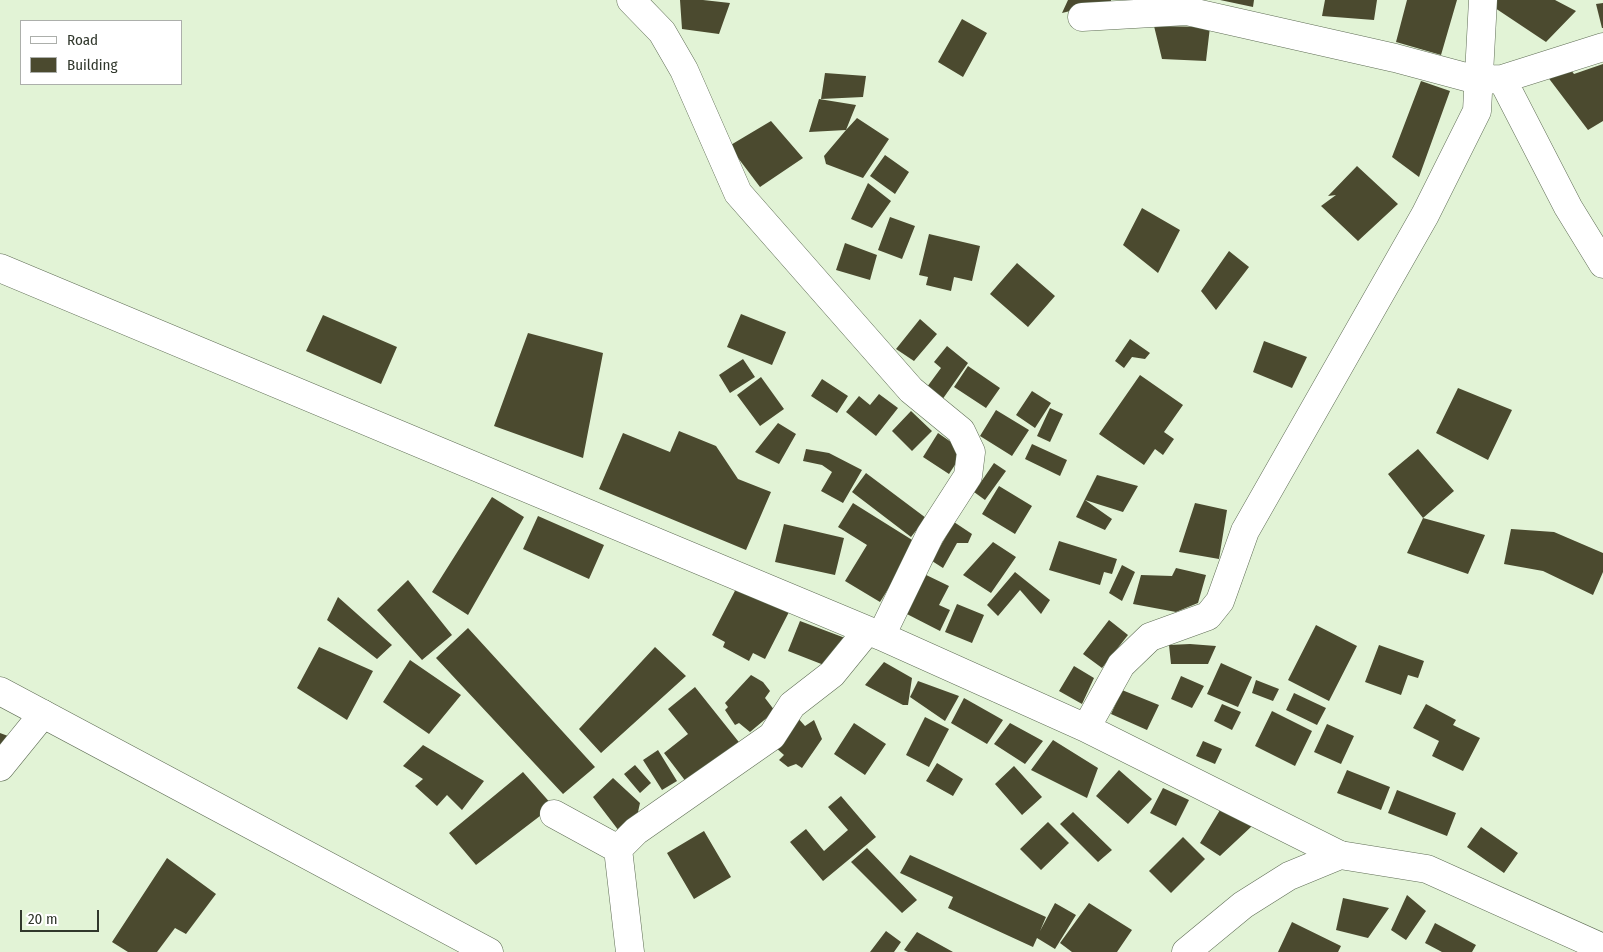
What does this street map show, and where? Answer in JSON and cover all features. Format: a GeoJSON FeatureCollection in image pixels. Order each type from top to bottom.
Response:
{"type":"FeatureCollection","features":[{"type":"Feature","properties":{"kind":"street"},"geometry":{"type":"LineString","coordinates":[[618,849],[636,831],[772,736],[792,705],[832,674],[874,633],[930,535],[968,476],[971,452],[961,432],[910,390],[738,193],[684,70],[662,32],[631,0]]}},
{"type":"Feature","properties":{"kind":"street"},"geometry":{"type":"LineString","coordinates":[[1086,728],[1120,665],[1150,637],[1208,616],[1220,601],[1244,531],[1425,214],[1477,111],[1489,80],[1483,0]]}},
{"type":"Feature","properties":{"kind":"street"},"geometry":{"type":"LineString","coordinates":[[1082,17],[1187,10],[1489,80],[1603,47]]}},
{"type":"Feature","properties":{"kind":"street"},"geometry":{"type":"LineString","coordinates":[[1489,80],[1603,264]]}},
{"type":"Feature","properties":{"kind":"street"},"geometry":{"type":"LineString","coordinates":[[0,268],[874,633],[1086,728],[1340,855],[1427,869],[1603,948]]}},
{"type":"Feature","properties":{"kind":"street"},"geometry":{"type":"LineString","coordinates":[[0,691],[488,952]]}},
{"type":"Feature","properties":{"kind":"street"},"geometry":{"type":"LineString","coordinates":[[0,767],[43,714]]}},
{"type":"Feature","properties":{"kind":"street"},"geometry":{"type":"LineString","coordinates":[[554,814],[618,849]]}},
{"type":"Feature","properties":{"kind":"street"},"geometry":{"type":"LineString","coordinates":[[618,849],[630,952]]}},
{"type":"Feature","properties":{"kind":"street"},"geometry":{"type":"LineString","coordinates":[[1186,952],[1243,906],[1289,876],[1340,855]]}},
{"type":"Feature","properties":{"kind":"building"},"geometry":{"type":"Polygon","coordinates":[[[680,0],[730,3],[719,34],[682,29],[680,0]]]}},
{"type":"Feature","properties":{"kind":"building"},"geometry":{"type":"Polygon","coordinates":[[[1068,0],[1111,0],[1111,1],[1062,13],[1068,0]]]}},
{"type":"Feature","properties":{"kind":"building"},"geometry":{"type":"Polygon","coordinates":[[[1220,0],[1254,0],[1253,7],[1220,0]]]}},
{"type":"Feature","properties":{"kind":"building"},"geometry":{"type":"Polygon","coordinates":[[[1325,0],[1377,0],[1374,20],[1322,16],[1325,0]]]}},
{"type":"Feature","properties":{"kind":"building"},"geometry":{"type":"Polygon","coordinates":[[[1407,0],[1457,0],[1441,55],[1396,42],[1407,0]]]}},
{"type":"Feature","properties":{"kind":"building"},"geometry":{"type":"Polygon","coordinates":[[[1488,0],[1555,0],[1576,11],[1546,42],[1486,2],[1488,0]]]}},
{"type":"Feature","properties":{"kind":"building"},"geometry":{"type":"Polygon","coordinates":[[[1603,3],[1603,28],[1602,28],[1596,4],[1603,3]]]}},
{"type":"Feature","properties":{"kind":"building"},"geometry":{"type":"Polygon","coordinates":[[[962,19],[987,33],[963,77],[938,62],[962,19]]]}},
{"type":"Feature","properties":{"kind":"building"},"geometry":{"type":"Polygon","coordinates":[[[1154,26],[1210,27],[1206,61],[1162,59],[1154,26]]]}},
{"type":"Feature","properties":{"kind":"building"},"geometry":{"type":"Polygon","coordinates":[[[1603,64],[1603,121],[1588,130],[1547,76],[1568,66],[1574,74],[1603,64]]]}},
{"type":"Feature","properties":{"kind":"building"},"geometry":{"type":"Polygon","coordinates":[[[825,73],[866,76],[863,97],[821,99],[825,73]]]}},
{"type":"Feature","properties":{"kind":"building"},"geometry":{"type":"Polygon","coordinates":[[[1421,81],[1450,91],[1419,177],[1392,157],[1421,81]]]}},
{"type":"Feature","properties":{"kind":"building"},"geometry":{"type":"Polygon","coordinates":[[[819,99],[856,105],[846,130],[809,132],[819,99]]]}},
{"type":"Feature","properties":{"kind":"building"},"geometry":{"type":"Polygon","coordinates":[[[857,118],[889,139],[863,178],[826,164],[824,156],[857,118]]]}},
{"type":"Feature","properties":{"kind":"building"},"geometry":{"type":"Polygon","coordinates":[[[771,121],[803,158],[760,187],[729,146],[771,121]]]}},
{"type":"Feature","properties":{"kind":"building"},"geometry":{"type":"Polygon","coordinates":[[[885,155],[909,172],[895,194],[870,176],[885,155]]]}},
{"type":"Feature","properties":{"kind":"building"},"geometry":{"type":"Polygon","coordinates":[[[1357,166],[1398,204],[1358,241],[1321,206],[1336,195],[1328,196],[1357,166]]]}},
{"type":"Feature","properties":{"kind":"building"},"geometry":{"type":"Polygon","coordinates":[[[868,183],[891,201],[872,228],[851,219],[868,183]]]}},
{"type":"Feature","properties":{"kind":"building"},"geometry":{"type":"Polygon","coordinates":[[[1142,208],[1180,230],[1158,273],[1123,245],[1142,208]]]}},
{"type":"Feature","properties":{"kind":"building"},"geometry":{"type":"Polygon","coordinates":[[[890,217],[915,226],[902,259],[878,250],[890,217]]]}},
{"type":"Feature","properties":{"kind":"building"},"geometry":{"type":"Polygon","coordinates":[[[929,234],[980,246],[972,281],[954,277],[951,291],[926,285],[928,277],[919,275],[929,234]]]}},
{"type":"Feature","properties":{"kind":"building"},"geometry":{"type":"Polygon","coordinates":[[[845,243],[877,255],[870,280],[836,270],[845,243]]]}},
{"type":"Feature","properties":{"kind":"building"},"geometry":{"type":"Polygon","coordinates":[[[1229,251],[1249,267],[1216,310],[1201,291],[1229,251]]]}},
{"type":"Feature","properties":{"kind":"building"},"geometry":{"type":"Polygon","coordinates":[[[1017,263],[1055,296],[1028,327],[990,294],[1017,263]]]}},
{"type":"Feature","properties":{"kind":"building"},"geometry":{"type":"Polygon","coordinates":[[[741,314],[786,332],[772,365],[727,347],[741,314]]]}},
{"type":"Feature","properties":{"kind":"building"},"geometry":{"type":"Polygon","coordinates":[[[323,315],[397,347],[381,384],[306,351],[323,315]]]}},
{"type":"Feature","properties":{"kind":"building"},"geometry":{"type":"Polygon","coordinates":[[[920,319],[937,334],[914,361],[896,349],[920,319]]]}},
{"type":"Feature","properties":{"kind":"building"},"geometry":{"type":"Polygon","coordinates":[[[528,333],[603,353],[583,458],[494,426],[528,333]]]}},
{"type":"Feature","properties":{"kind":"building"},"geometry":{"type":"Polygon","coordinates":[[[1130,339],[1150,353],[1145,359],[1132,357],[1124,368],[1115,361],[1130,339]]]}},
{"type":"Feature","properties":{"kind":"building"},"geometry":{"type":"Polygon","coordinates":[[[1264,341],[1307,357],[1292,388],[1253,372],[1264,341]]]}},
{"type":"Feature","properties":{"kind":"building"},"geometry":{"type":"Polygon","coordinates":[[[947,346],[968,363],[942,400],[927,387],[941,368],[934,362],[947,346]]]}},
{"type":"Feature","properties":{"kind":"building"},"geometry":{"type":"Polygon","coordinates":[[[743,359],[755,377],[730,393],[719,375],[743,359]]]}},
{"type":"Feature","properties":{"kind":"building"},"geometry":{"type":"Polygon","coordinates":[[[968,366],[1000,388],[986,408],[954,387],[968,366]]]}},
{"type":"Feature","properties":{"kind":"building"},"geometry":{"type":"Polygon","coordinates":[[[1140,375],[1183,405],[1164,432],[1174,439],[1163,455],[1155,449],[1144,465],[1099,434],[1140,375]]]}},
{"type":"Feature","properties":{"kind":"building"},"geometry":{"type":"Polygon","coordinates":[[[761,377],[784,409],[760,426],[737,395],[761,377]]]}},
{"type":"Feature","properties":{"kind":"building"},"geometry":{"type":"Polygon","coordinates":[[[822,379],[848,396],[837,413],[811,396],[822,379]]]}},
{"type":"Feature","properties":{"kind":"building"},"geometry":{"type":"Polygon","coordinates":[[[1458,388],[1512,410],[1488,460],[1436,433],[1458,388]]]}},
{"type":"Feature","properties":{"kind":"building"},"geometry":{"type":"Polygon","coordinates":[[[1032,391],[1051,403],[1035,428],[1016,415],[1032,391]]]}},
{"type":"Feature","properties":{"kind":"building"},"geometry":{"type":"Polygon","coordinates":[[[879,394],[898,408],[876,436],[846,412],[859,396],[870,405],[879,394]]]}},
{"type":"Feature","properties":{"kind":"building"},"geometry":{"type":"Polygon","coordinates":[[[1050,408],[1063,414],[1050,442],[1037,436],[1050,408]]]}},
{"type":"Feature","properties":{"kind":"building"},"geometry":{"type":"Polygon","coordinates":[[[996,410],[1029,430],[1012,456],[980,436],[996,410]]]}},
{"type":"Feature","properties":{"kind":"building"},"geometry":{"type":"Polygon","coordinates":[[[911,411],[932,431],[912,451],[892,431],[911,411]]]}},
{"type":"Feature","properties":{"kind":"building"},"geometry":{"type":"Polygon","coordinates":[[[778,423],[796,434],[779,464],[755,452],[778,423]]]}},
{"type":"Feature","properties":{"kind":"building"},"geometry":{"type":"Polygon","coordinates":[[[679,431],[716,446],[738,479],[771,492],[746,550],[599,489],[623,433],[670,452],[679,431]]]}},
{"type":"Feature","properties":{"kind":"building"},"geometry":{"type":"Polygon","coordinates":[[[938,433],[964,451],[949,474],[923,457],[938,433]]]}},
{"type":"Feature","properties":{"kind":"building"},"geometry":{"type":"Polygon","coordinates":[[[1032,444],[1067,460],[1060,476],[1025,459],[1032,444]]]}},
{"type":"Feature","properties":{"kind":"building"},"geometry":{"type":"Polygon","coordinates":[[[806,449],[829,453],[862,470],[843,503],[821,491],[832,472],[822,465],[803,461],[806,449]]]}},
{"type":"Feature","properties":{"kind":"building"},"geometry":{"type":"Polygon","coordinates":[[[1418,449],[1454,491],[1423,518],[1388,474],[1418,449]]]}},
{"type":"Feature","properties":{"kind":"building"},"geometry":{"type":"Polygon","coordinates":[[[994,463],[1006,471],[985,500],[974,492],[994,463]]]}},
{"type":"Feature","properties":{"kind":"building"},"geometry":{"type":"Polygon","coordinates":[[[866,473],[926,518],[911,537],[852,492],[866,473]]]}},
{"type":"Feature","properties":{"kind":"building"},"geometry":{"type":"Polygon","coordinates":[[[1097,475],[1138,486],[1123,512],[1085,500],[1112,519],[1105,530],[1076,517],[1097,475]]]}},
{"type":"Feature","properties":{"kind":"building"},"geometry":{"type":"Polygon","coordinates":[[[999,486],[1032,506],[1015,534],[982,514],[999,486]]]}},
{"type":"Feature","properties":{"kind":"building"},"geometry":{"type":"Polygon","coordinates":[[[492,497],[524,517],[468,615],[432,592],[492,497]]]}},
{"type":"Feature","properties":{"kind":"building"},"geometry":{"type":"Polygon","coordinates":[[[853,503],[917,543],[880,602],[845,581],[867,545],[838,527],[853,503]]]}},
{"type":"Feature","properties":{"kind":"building"},"geometry":{"type":"Polygon","coordinates":[[[1195,503],[1227,510],[1219,559],[1179,552],[1195,503]]]}},
{"type":"Feature","properties":{"kind":"building"},"geometry":{"type":"Polygon","coordinates":[[[538,516],[604,545],[589,579],[523,549],[538,516]]]}},
{"type":"Feature","properties":{"kind":"building"},"geometry":{"type":"Polygon","coordinates":[[[1423,518],[1485,535],[1468,574],[1407,553],[1423,518]]]}},
{"type":"Feature","properties":{"kind":"building"},"geometry":{"type":"Polygon","coordinates":[[[954,522],[972,534],[968,543],[957,543],[943,568],[932,561],[954,522]]]}},
{"type":"Feature","properties":{"kind":"building"},"geometry":{"type":"Polygon","coordinates":[[[784,524],[844,538],[835,575],[775,562],[784,524]]]}},
{"type":"Feature","properties":{"kind":"building"},"geometry":{"type":"Polygon","coordinates":[[[1511,529],[1554,532],[1603,553],[1603,572],[1593,595],[1543,571],[1504,564],[1511,529]]]}},
{"type":"Feature","properties":{"kind":"building"},"geometry":{"type":"Polygon","coordinates":[[[1059,541],[1117,559],[1112,574],[1104,572],[1100,585],[1049,570],[1059,541]]]}},
{"type":"Feature","properties":{"kind":"building"},"geometry":{"type":"Polygon","coordinates":[[[993,542],[1016,557],[991,593],[963,575],[993,542]]]}},
{"type":"Feature","properties":{"kind":"building"},"geometry":{"type":"Polygon","coordinates":[[[1122,565],[1135,572],[1122,601],[1109,593],[1122,565]]]}},
{"type":"Feature","properties":{"kind":"building"},"geometry":{"type":"Polygon","coordinates":[[[1176,568],[1206,575],[1198,603],[1176,612],[1133,604],[1141,575],[1172,576],[1176,568]]]}},
{"type":"Feature","properties":{"kind":"building"},"geometry":{"type":"Polygon","coordinates":[[[920,572],[949,586],[939,605],[950,610],[940,631],[901,611],[920,572]]]}},
{"type":"Feature","properties":{"kind":"building"},"geometry":{"type":"Polygon","coordinates":[[[1015,572],[1050,600],[1041,614],[1020,590],[998,616],[987,605],[1015,572]]]}},
{"type":"Feature","properties":{"kind":"building"},"geometry":{"type":"Polygon","coordinates":[[[408,580],[452,635],[422,660],[377,610],[408,580]]]}},
{"type":"Feature","properties":{"kind":"building"},"geometry":{"type":"Polygon","coordinates":[[[738,585],[789,612],[765,659],[753,653],[749,661],[723,647],[725,642],[712,635],[738,585]]]}},
{"type":"Feature","properties":{"kind":"building"},"geometry":{"type":"Polygon","coordinates":[[[338,597],[392,645],[377,659],[327,620],[338,597]]]}},
{"type":"Feature","properties":{"kind":"building"},"geometry":{"type":"Polygon","coordinates":[[[957,604],[984,615],[972,643],[945,632],[957,604]]]}},
{"type":"Feature","properties":{"kind":"building"},"geometry":{"type":"Polygon","coordinates":[[[1109,620],[1128,635],[1102,668],[1083,654],[1109,620]]]}},
{"type":"Feature","properties":{"kind":"building"},"geometry":{"type":"Polygon","coordinates":[[[800,621],[853,641],[829,667],[788,651],[800,621]]]}},
{"type":"Feature","properties":{"kind":"building"},"geometry":{"type":"Polygon","coordinates":[[[1316,625],[1357,646],[1329,701],[1288,680],[1316,625]]]}},
{"type":"Feature","properties":{"kind":"building"},"geometry":{"type":"Polygon","coordinates":[[[468,628],[595,767],[563,794],[436,658],[468,628]]]}},
{"type":"Feature","properties":{"kind":"building"},"geometry":{"type":"Polygon","coordinates":[[[1169,645],[1216,646],[1208,664],[1171,664],[1169,645]]]}},
{"type":"Feature","properties":{"kind":"building"},"geometry":{"type":"Polygon","coordinates":[[[1379,645],[1424,661],[1418,678],[1408,675],[1401,695],[1365,682],[1379,645]]]}},
{"type":"Feature","properties":{"kind":"building"},"geometry":{"type":"Polygon","coordinates":[[[319,647],[373,671],[347,720],[297,688],[319,647]]]}},
{"type":"Feature","properties":{"kind":"building"},"geometry":{"type":"Polygon","coordinates":[[[655,647],[686,676],[601,753],[579,729],[655,647]]]}},
{"type":"Feature","properties":{"kind":"building"},"geometry":{"type":"Polygon","coordinates":[[[410,660],[461,695],[429,734],[383,702],[410,660]]]}},
{"type":"Feature","properties":{"kind":"building"},"geometry":{"type":"Polygon","coordinates":[[[884,662],[912,678],[908,705],[903,705],[865,685],[884,662]]]}},
{"type":"Feature","properties":{"kind":"building"},"geometry":{"type":"Polygon","coordinates":[[[1221,663],[1252,677],[1238,707],[1207,694],[1221,663]]]}},
{"type":"Feature","properties":{"kind":"building"},"geometry":{"type":"Polygon","coordinates":[[[1074,666],[1094,678],[1082,704],[1059,691],[1074,666]]]}},
{"type":"Feature","properties":{"kind":"building"},"geometry":{"type":"Polygon","coordinates":[[[751,675],[763,682],[770,691],[765,698],[775,711],[750,732],[739,723],[735,725],[725,710],[728,707],[725,703],[751,675]]]}},
{"type":"Feature","properties":{"kind":"building"},"geometry":{"type":"Polygon","coordinates":[[[1181,676],[1204,686],[1192,708],[1171,699],[1181,676]]]}},
{"type":"Feature","properties":{"kind":"building"},"geometry":{"type":"Polygon","coordinates":[[[1256,680],[1279,689],[1273,701],[1252,693],[1256,680]]]}},
{"type":"Feature","properties":{"kind":"building"},"geometry":{"type":"Polygon","coordinates":[[[918,681],[959,696],[945,721],[910,697],[918,681]]]}},
{"type":"Feature","properties":{"kind":"building"},"geometry":{"type":"Polygon","coordinates":[[[695,687],[742,746],[690,787],[664,753],[688,734],[668,709],[695,687]]]}},
{"type":"Feature","properties":{"kind":"building"},"geometry":{"type":"Polygon","coordinates":[[[1122,690],[1159,705],[1147,730],[1111,714],[1122,690]]]}},
{"type":"Feature","properties":{"kind":"building"},"geometry":{"type":"Polygon","coordinates":[[[1294,693],[1326,708],[1317,725],[1286,710],[1294,693]]]}},
{"type":"Feature","properties":{"kind":"building"},"geometry":{"type":"Polygon","coordinates":[[[964,698],[1003,720],[987,744],[951,723],[964,698]]]}},
{"type":"Feature","properties":{"kind":"building"},"geometry":{"type":"Polygon","coordinates":[[[1222,704],[1241,712],[1232,730],[1214,721],[1222,704]]]}},
{"type":"Feature","properties":{"kind":"building"},"geometry":{"type":"Polygon","coordinates":[[[1426,704],[1456,720],[1453,725],[1480,738],[1463,771],[1432,756],[1439,741],[1413,728],[1426,704]]]}},
{"type":"Feature","properties":{"kind":"building"},"geometry":{"type":"Polygon","coordinates":[[[1272,711],[1312,731],[1295,766],[1255,746],[1272,711]]]}},
{"type":"Feature","properties":{"kind":"building"},"geometry":{"type":"Polygon","coordinates":[[[797,717],[805,726],[814,720],[822,739],[802,768],[796,764],[788,767],[779,760],[784,755],[775,747],[797,717]]]}},
{"type":"Feature","properties":{"kind":"building"},"geometry":{"type":"Polygon","coordinates":[[[925,717],[949,729],[929,767],[906,755],[925,717]]]}},
{"type":"Feature","properties":{"kind":"building"},"geometry":{"type":"Polygon","coordinates":[[[854,723],[886,744],[865,775],[834,754],[854,723]]]}},
{"type":"Feature","properties":{"kind":"building"},"geometry":{"type":"Polygon","coordinates":[[[1010,723],[1043,741],[1025,764],[994,744],[1010,723]]]}},
{"type":"Feature","properties":{"kind":"building"},"geometry":{"type":"Polygon","coordinates":[[[1327,724],[1354,736],[1341,764],[1314,752],[1327,724]]]}},
{"type":"Feature","properties":{"kind":"building"},"geometry":{"type":"Polygon","coordinates":[[[0,733],[8,736],[0,746],[0,733]]]}},
{"type":"Feature","properties":{"kind":"building"},"geometry":{"type":"Polygon","coordinates":[[[1053,740],[1098,768],[1087,798],[1031,770],[1053,740]]]}},
{"type":"Feature","properties":{"kind":"building"},"geometry":{"type":"Polygon","coordinates":[[[1203,741],[1222,749],[1215,764],[1196,756],[1203,741]]]}},
{"type":"Feature","properties":{"kind":"building"},"geometry":{"type":"Polygon","coordinates":[[[423,745],[484,781],[462,810],[447,795],[437,806],[415,786],[423,779],[403,766],[423,745]]]}},
{"type":"Feature","properties":{"kind":"building"},"geometry":{"type":"Polygon","coordinates":[[[658,750],[677,781],[662,790],[643,760],[658,750]]]}},
{"type":"Feature","properties":{"kind":"building"},"geometry":{"type":"Polygon","coordinates":[[[937,763],[963,779],[953,796],[926,781],[937,763]]]}},
{"type":"Feature","properties":{"kind":"building"},"geometry":{"type":"Polygon","coordinates":[[[635,765],[651,783],[640,793],[624,774],[635,765]]]}},
{"type":"Feature","properties":{"kind":"building"},"geometry":{"type":"Polygon","coordinates":[[[1014,766],[1042,797],[1022,815],[995,784],[1014,766]]]}},
{"type":"Feature","properties":{"kind":"building"},"geometry":{"type":"Polygon","coordinates":[[[1119,770],[1152,799],[1128,824],[1096,796],[1119,770]]]}},
{"type":"Feature","properties":{"kind":"building"},"geometry":{"type":"Polygon","coordinates":[[[1347,770],[1390,787],[1381,810],[1337,793],[1347,770]]]}},
{"type":"Feature","properties":{"kind":"building"},"geometry":{"type":"Polygon","coordinates":[[[523,772],[553,806],[476,865],[449,833],[523,772]]]}},
{"type":"Feature","properties":{"kind":"building"},"geometry":{"type":"Polygon","coordinates":[[[613,778],[640,803],[636,821],[619,831],[593,797],[613,778]]]}},
{"type":"Feature","properties":{"kind":"building"},"geometry":{"type":"Polygon","coordinates":[[[1163,788],[1189,800],[1176,826],[1150,813],[1163,788]]]}},
{"type":"Feature","properties":{"kind":"building"},"geometry":{"type":"Polygon","coordinates":[[[1397,790],[1456,813],[1447,836],[1388,813],[1397,790]]]}},
{"type":"Feature","properties":{"kind":"building"},"geometry":{"type":"Polygon","coordinates":[[[841,796],[876,837],[823,881],[790,842],[806,829],[824,851],[848,830],[828,807],[841,796]]]}},
{"type":"Feature","properties":{"kind":"building"},"geometry":{"type":"Polygon","coordinates":[[[1220,810],[1252,826],[1220,856],[1200,843],[1220,810]]]}},
{"type":"Feature","properties":{"kind":"building"},"geometry":{"type":"Polygon","coordinates":[[[1073,812],[1112,850],[1098,862],[1060,824],[1073,812]]]}},
{"type":"Feature","properties":{"kind":"building"},"geometry":{"type":"Polygon","coordinates":[[[1048,822],[1069,843],[1041,870],[1020,849],[1048,822]]]}},
{"type":"Feature","properties":{"kind":"building"},"geometry":{"type":"Polygon","coordinates":[[[1481,827],[1518,853],[1504,873],[1467,847],[1481,827]]]}},
{"type":"Feature","properties":{"kind":"building"},"geometry":{"type":"Polygon","coordinates":[[[704,831],[731,877],[694,899],[667,853],[704,831]]]}},
{"type":"Feature","properties":{"kind":"building"},"geometry":{"type":"Polygon","coordinates":[[[1183,837],[1205,859],[1171,893],[1149,871],[1183,837]]]}},
{"type":"Feature","properties":{"kind":"building"},"geometry":{"type":"Polygon","coordinates":[[[867,848],[917,900],[902,913],[851,862],[867,848]]]}},
{"type":"Feature","properties":{"kind":"building"},"geometry":{"type":"Polygon","coordinates":[[[910,855],[1046,917],[1040,931],[1055,903],[1076,915],[1055,949],[1037,938],[1033,947],[948,908],[953,897],[900,873],[910,855]]]}},
{"type":"Feature","properties":{"kind":"building"},"geometry":{"type":"Polygon","coordinates":[[[167,858],[216,894],[186,934],[175,928],[157,952],[128,952],[112,942],[167,858]]]}},
{"type":"Feature","properties":{"kind":"building"},"geometry":{"type":"Polygon","coordinates":[[[1407,895],[1426,911],[1406,940],[1391,930],[1407,895]]]}},
{"type":"Feature","properties":{"kind":"building"},"geometry":{"type":"Polygon","coordinates":[[[1343,898],[1389,908],[1368,938],[1336,930],[1343,898]]]}},
{"type":"Feature","properties":{"kind":"building"},"geometry":{"type":"Polygon","coordinates":[[[1089,903],[1132,930],[1117,952],[1072,952],[1060,943],[1089,903]]]}},
{"type":"Feature","properties":{"kind":"building"},"geometry":{"type":"Polygon","coordinates":[[[1292,922],[1341,946],[1338,952],[1278,952],[1292,922]]]}},
{"type":"Feature","properties":{"kind":"building"},"geometry":{"type":"Polygon","coordinates":[[[1435,923],[1476,945],[1472,952],[1442,952],[1425,943],[1435,923]]]}},
{"type":"Feature","properties":{"kind":"building"},"geometry":{"type":"Polygon","coordinates":[[[886,931],[901,942],[894,952],[870,952],[886,931]]]}},
{"type":"Feature","properties":{"kind":"building"},"geometry":{"type":"Polygon","coordinates":[[[917,932],[953,952],[908,952],[904,950],[917,932]]]}}]}
